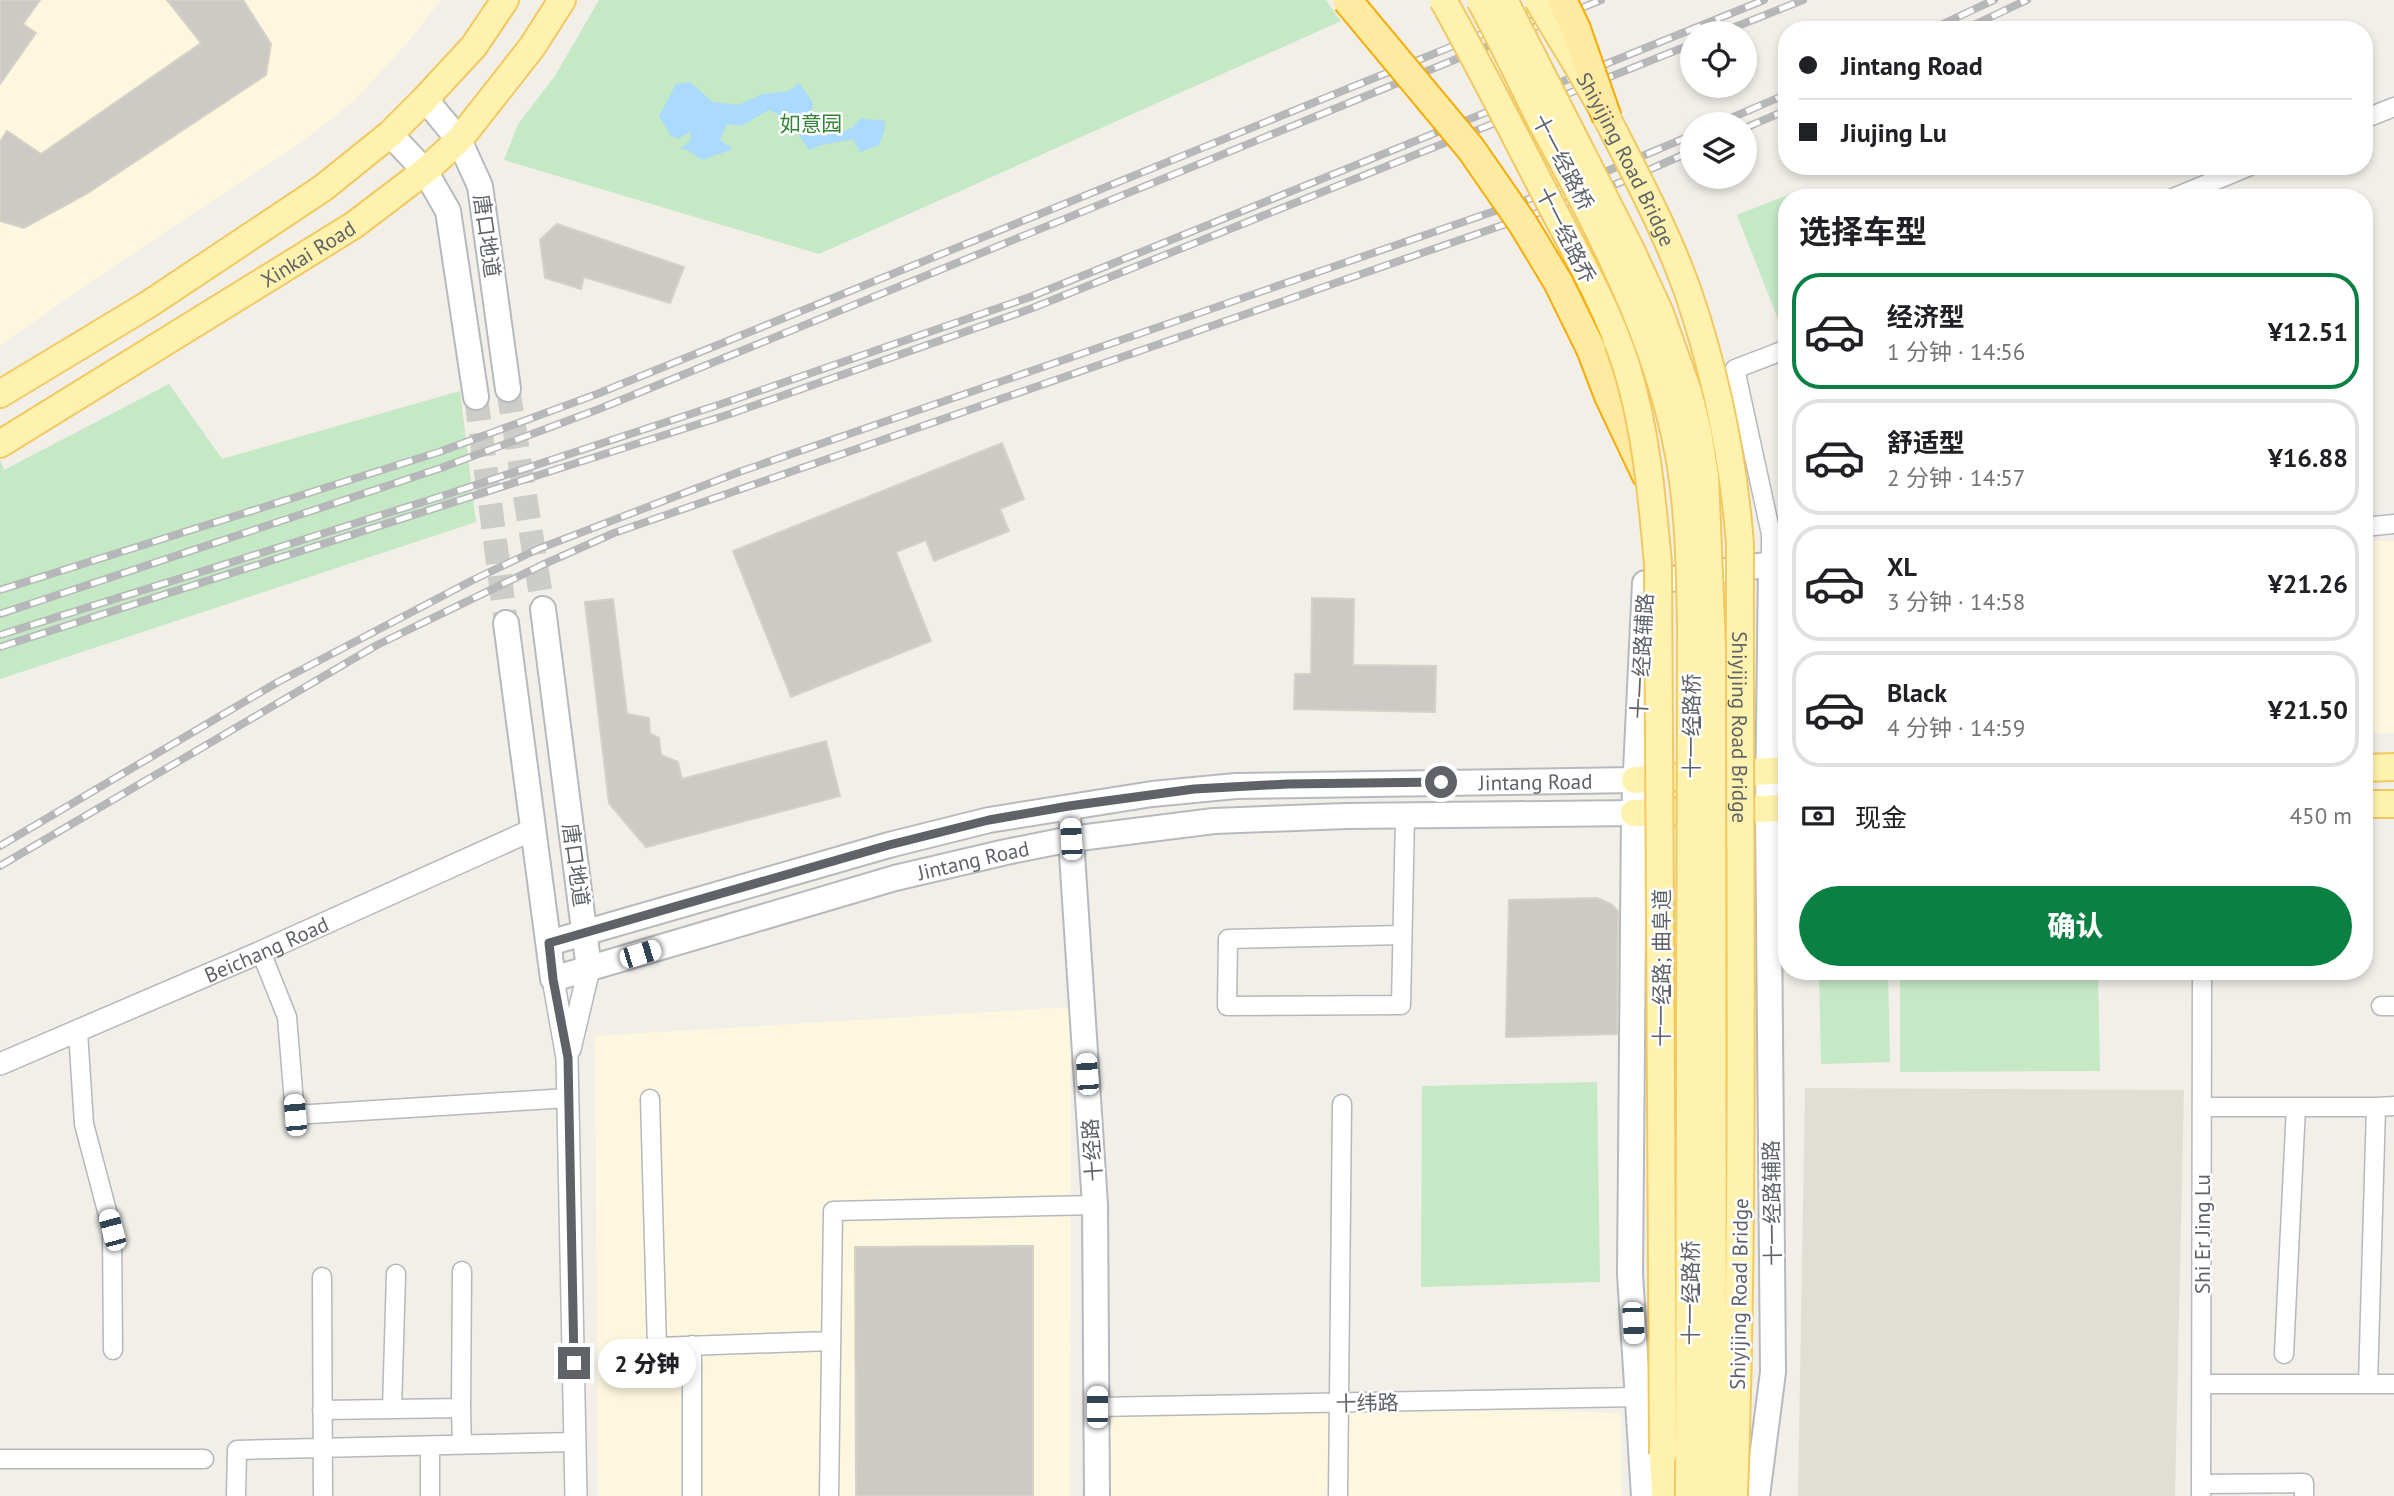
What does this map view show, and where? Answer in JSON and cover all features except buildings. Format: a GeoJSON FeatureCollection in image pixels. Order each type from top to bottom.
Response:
{"type":"FeatureCollection","features":[{"type":"Feature","properties":{"kind":"highway"},"geometry":{"type":"LineString","coordinates":[[1347,0],[1436,104],[1523,224],[1558,282],[1650,484]]}},
{"type":"Feature","properties":{"kind":"highway"},"geometry":{"type":"LineString","coordinates":[[1562,0],[1576,29],[1607,118]]}},
{"type":"Feature","properties":{"kind":"main road"},"geometry":{"type":"LineString","coordinates":[[0,394],[149,304],[323,188],[390,134],[425,99],[474,46],[505,0]]}},
{"type":"Feature","properties":{"kind":"main road","name":"Xinkai Road"},"geometry":{"type":"LineString","coordinates":[[0,444],[354,225],[425,171],[459,140],[532,47],[562,0]]}},
{"type":"Feature","properties":{"kind":"main road","name":"十一经路乔"},"geometry":{"type":"LineString","coordinates":[[1443,0],[1614,331],[1640,418],[1650,484]]}},
{"type":"Feature","properties":{"kind":"main road","name":"十一经路桥"},"geometry":{"type":"LineString","coordinates":[[1480,0],[1586,204],[1639,317],[1667,404],[1679,455],[1690,555],[1692,624],[1689,1496]]}},
{"type":"Feature","properties":{"kind":"main road","name":"十一经路桥"},"geometry":{"type":"LineString","coordinates":[[1504,0],[1631,250],[1660,313],[1699,432],[1705,478],[1712,647],[1713,1496]]}},
{"type":"Feature","properties":{"kind":"main road","name":"Shiyijing Road Bridge"},"geometry":{"type":"LineString","coordinates":[[1538,0],[1607,118],[1662,229],[1686,287],[1707,351],[1735,483],[1740,544],[1740,1197],[1734,1496]]}},
{"type":"Feature","properties":{"kind":"main road","name":"唐口地道"},"geometry":{"type":"LineString","coordinates":[[425,99],[459,140],[480,186],[508,389]]}},
{"type":"Feature","properties":{"kind":"main road","name":"唐口地道"},"geometry":{"type":"LineString","coordinates":[[390,134],[425,171],[448,211],[476,397]]}},
{"type":"Feature","properties":{"kind":"main road","name":"十一经路; 曲阜道"},"geometry":{"type":"LineString","coordinates":[[1650,484],[1658,564],[1665,1496]]}},
{"type":"Feature","properties":{"kind":"main road","name":"十一经路辅路"},"geometry":{"type":"LineString","coordinates":[[1644,1496],[1630,1274],[1634,813],[1645,583],[1778,562]]}},
{"type":"Feature","properties":{"kind":"main road","name":"唐口地道"},"geometry":{"type":"LineString","coordinates":[[543,609],[589,969]]}},
{"type":"Feature","properties":{"kind":"main road","name":"唐口地道"},"geometry":{"type":"LineString","coordinates":[[506,623],[553,979]]}},
{"type":"Feature","properties":{"kind":"main road"},"geometry":{"type":"LineString","coordinates":[[2373,768],[2394,767]]}},
{"type":"Feature","properties":{"kind":"main road","name":"十一经路辅路"},"geometry":{"type":"LineString","coordinates":[[1757,1496],[1773,1372],[1778,770]]}},
{"type":"Feature","properties":{"kind":"main road","name":"Jintang Road"},"geometry":{"type":"LineString","coordinates":[[549,943],[889,845],[989,820],[1069,806],[1236,786],[1635,780],[1778,770]]}},
{"type":"Feature","properties":{"kind":"main road"},"geometry":{"type":"LineString","coordinates":[[2373,804],[2394,804]]}},
{"type":"Feature","properties":{"kind":"main road","name":"Jintang Road"},"geometry":{"type":"LineString","coordinates":[[553,979],[895,878],[1071,839],[1214,821],[1777,808]]}},
{"type":"Feature","properties":{"kind":"main road","name":"十经路"},"geometry":{"type":"LineString","coordinates":[[1071,839],[1096,1205],[1097,1496]]}},
{"type":"Feature","properties":{"kind":"street"},"geometry":{"type":"LineString","coordinates":[[2373,115],[2394,107]]}},
{"type":"Feature","properties":{"kind":"street"},"geometry":{"type":"LineString","coordinates":[[2195,189],[2229,175]]}},
{"type":"Feature","properties":{"kind":"street"},"geometry":{"type":"LineString","coordinates":[[1778,352],[1735,369],[1778,558]]}},
{"type":"Feature","properties":{"kind":"street"},"geometry":{"type":"LineString","coordinates":[[2373,526],[2394,524]]}},
{"type":"Feature","properties":{"kind":"street","name":"十经路"},"geometry":{"type":"LineString","coordinates":[[1069,806],[1071,839]]}},
{"type":"Feature","properties":{"kind":"street"},"geometry":{"type":"LineString","coordinates":[[1402,935],[1228,939],[1227,1006],[1401,1005],[1405,816]]}},
{"type":"Feature","properties":{"kind":"street","name":"Beichang Road"},"geometry":{"type":"LineString","coordinates":[[0,1065],[532,830]]}},
{"type":"Feature","properties":{"kind":"street"},"geometry":{"type":"LineString","coordinates":[[261,952],[287,1017],[295,1115],[568,1098]]}},
{"type":"Feature","properties":{"kind":"street","name":"唐口地道"},"geometry":{"type":"LineString","coordinates":[[568,1058],[589,969]]}},
{"type":"Feature","properties":{"kind":"street","name":"唐口地道"},"geometry":{"type":"LineString","coordinates":[[553,979],[568,1058]]}},
{"type":"Feature","properties":{"kind":"street","name":"Shi Er Jing Lu"},"geometry":{"type":"LineString","coordinates":[[2201,1490],[2202,980]]}},
{"type":"Feature","properties":{"kind":"street"},"geometry":{"type":"LineString","coordinates":[[78,1032],[84,1124],[112,1230],[113,1350]]}},
{"type":"Feature","properties":{"kind":"street"},"geometry":{"type":"LineString","coordinates":[[568,1058],[576,1496]]}},
{"type":"Feature","properties":{"kind":"street"},"geometry":{"type":"LineString","coordinates":[[650,1099],[657,1346],[831,1341]]}},
{"type":"Feature","properties":{"kind":"street"},"geometry":{"type":"LineString","coordinates":[[1338,1496],[1342,1104]]}},
{"type":"Feature","properties":{"kind":"street"},"geometry":{"type":"LineString","coordinates":[[2203,1107],[2385,1107],[2368,1384]]}},
{"type":"Feature","properties":{"kind":"street"},"geometry":{"type":"LineString","coordinates":[[2284,1354],[2296,1107]]}},
{"type":"Feature","properties":{"kind":"street"},"geometry":{"type":"LineString","coordinates":[[829,1496],[832,1211],[1096,1205]]}},
{"type":"Feature","properties":{"kind":"street"},"geometry":{"type":"LineString","coordinates":[[462,1271],[462,1445]]}},
{"type":"Feature","properties":{"kind":"street"},"geometry":{"type":"LineString","coordinates":[[392,1409],[396,1274]]}},
{"type":"Feature","properties":{"kind":"street"},"geometry":{"type":"LineString","coordinates":[[322,1277],[323,1496]]}},
{"type":"Feature","properties":{"kind":"street"},"geometry":{"type":"LineString","coordinates":[[692,1345],[692,1496]]}},
{"type":"Feature","properties":{"kind":"street"},"geometry":{"type":"LineString","coordinates":[[2201,1384],[2394,1384]]}},
{"type":"Feature","properties":{"kind":"street","name":"十纬路"},"geometry":{"type":"LineString","coordinates":[[1097,1407],[1637,1397]]}},
{"type":"Feature","properties":{"kind":"street"},"geometry":{"type":"LineString","coordinates":[[322,1410],[461,1408]]}},
{"type":"Feature","properties":{"kind":"street"},"geometry":{"type":"LineString","coordinates":[[236,1496],[237,1450],[576,1442]]}},
{"type":"Feature","properties":{"kind":"street"},"geometry":{"type":"LineString","coordinates":[[429,1496],[430,1446]]}},
{"type":"Feature","properties":{"kind":"street"},"geometry":{"type":"LineString","coordinates":[[0,1459],[204,1459]]}},
{"type":"Feature","properties":{"kind":"street"},"geometry":{"type":"LineString","coordinates":[[2201,1490],[2304,1483],[2304,1496]]}},
{"type":"Feature","properties":{"kind":"shaded area"},"geometry":{"type":"Polygon","coordinates":[[[0,0],[441,0],[409,41],[354,101],[296,146],[0,345],[0,0]]]}},
{"type":"Feature","properties":{"kind":"shaded area"},"geometry":{"type":"Polygon","coordinates":[[[2373,541],[2394,541],[2394,733],[2373,733],[2373,541]]]}},
{"type":"Feature","properties":{"kind":"shaded area"},"geometry":{"type":"Polygon","coordinates":[[[1071,1007],[1070,1496],[598,1496],[595,1036],[1071,1007]]]}},
{"type":"Feature","properties":{"kind":"shaded area"},"geometry":{"type":"Polygon","coordinates":[[[1805,1088],[2184,1090],[2175,1496],[1798,1496],[1805,1088]]]}},
{"type":"Feature","properties":{"kind":"shaded area"},"geometry":{"type":"Polygon","coordinates":[[[1106,1398],[1621,1413],[1622,1496],[1110,1496],[1106,1398]]]}},
{"type":"Feature","properties":{"kind":"green space","name":"如意园"},"geometry":{"type":"Polygon","coordinates":[[[599,0],[1326,0],[1341,21],[819,254],[504,160],[518,124],[555,76],[599,0]]]}},
{"type":"Feature","properties":{"kind":"green space"},"geometry":{"type":"Polygon","coordinates":[[[1778,199],[1778,319],[1737,215],[1778,199]]]}},
{"type":"Feature","properties":{"kind":"green space"},"geometry":{"type":"Polygon","coordinates":[[[169,384],[222,459],[460,391],[476,522],[0,679],[0,459],[4,470],[169,384]]]}},
{"type":"Feature","properties":{"kind":"green space"},"geometry":{"type":"Polygon","coordinates":[[[1819,980],[1888,980],[1890,1062],[1821,1064],[1819,980]]]}},
{"type":"Feature","properties":{"kind":"green space"},"geometry":{"type":"Polygon","coordinates":[[[1900,980],[2098,980],[2100,1071],[1900,1072],[1900,980]]]}},
{"type":"Feature","properties":{"kind":"green space"},"geometry":{"type":"Polygon","coordinates":[[[1597,1082],[1600,1282],[1421,1287],[1422,1086],[1597,1082]]]}},
{"type":"Feature","properties":{"kind":"water"},"geometry":{"type":"Polygon","coordinates":[[[690,82],[713,102],[738,105],[763,94],[789,91],[799,83],[812,101],[813,120],[837,135],[853,127],[860,118],[885,121],[884,132],[879,145],[860,152],[853,139],[809,150],[787,118],[769,110],[741,126],[727,124],[720,140],[733,149],[702,160],[686,149],[680,149],[690,141],[691,131],[679,139],[671,136],[659,116],[676,84],[690,82]]]}},
{"type":"Feature","properties":{"kind":"tunnel"},"geometry":{"type":"LineString","coordinates":[[508,389],[543,609]]}},
{"type":"Feature","properties":{"kind":"tunnel"},"geometry":{"type":"LineString","coordinates":[[476,397],[506,623]]}},
{"type":"Feature","properties":{"kind":"railway"},"geometry":{"type":"LineString","coordinates":[[0,590],[439,452],[597,394],[1566,0]]}},
{"type":"Feature","properties":{"kind":"railway"},"geometry":{"type":"LineString","coordinates":[[0,614],[441,468],[599,409],[1601,0]]}},
{"type":"Feature","properties":{"kind":"railway"},"geometry":{"type":"LineString","coordinates":[[0,635],[445,495],[730,401],[1030,297],[1764,0]]}},
{"type":"Feature","properties":{"kind":"railway"},"geometry":{"type":"LineString","coordinates":[[1750,21],[1803,0]]}},
{"type":"Feature","properties":{"kind":"railway"},"geometry":{"type":"LineString","coordinates":[[1949,21],[1994,0]]}},
{"type":"Feature","properties":{"kind":"railway"},"geometry":{"type":"LineString","coordinates":[[1982,21],[2027,0]]}},
{"type":"Feature","properties":{"kind":"railway"},"geometry":{"type":"LineString","coordinates":[[0,647],[730,414],[1030,309],[1680,49]]}},
{"type":"Feature","properties":{"kind":"railway"},"geometry":{"type":"LineString","coordinates":[[1745,112],[1778,98]]}},
{"type":"Feature","properties":{"kind":"railway"},"geometry":{"type":"LineString","coordinates":[[1757,123],[1778,114]]}},
{"type":"Feature","properties":{"kind":"railway"},"geometry":{"type":"LineString","coordinates":[[0,846],[278,682],[538,549],[739,472],[1593,177],[1680,140]]}},
{"type":"Feature","properties":{"kind":"railway"},"geometry":{"type":"LineString","coordinates":[[0,866],[377,645],[614,533],[1598,192],[1680,156]]}},
{"type":"Feature","properties":{"kind":"route"},"geometry":{"type":"LineString","coordinates":[[574,1363],[568,1058],[549,943],[889,845],[989,820],[1194,789],[1288,784],[1441,782]]}}]}
